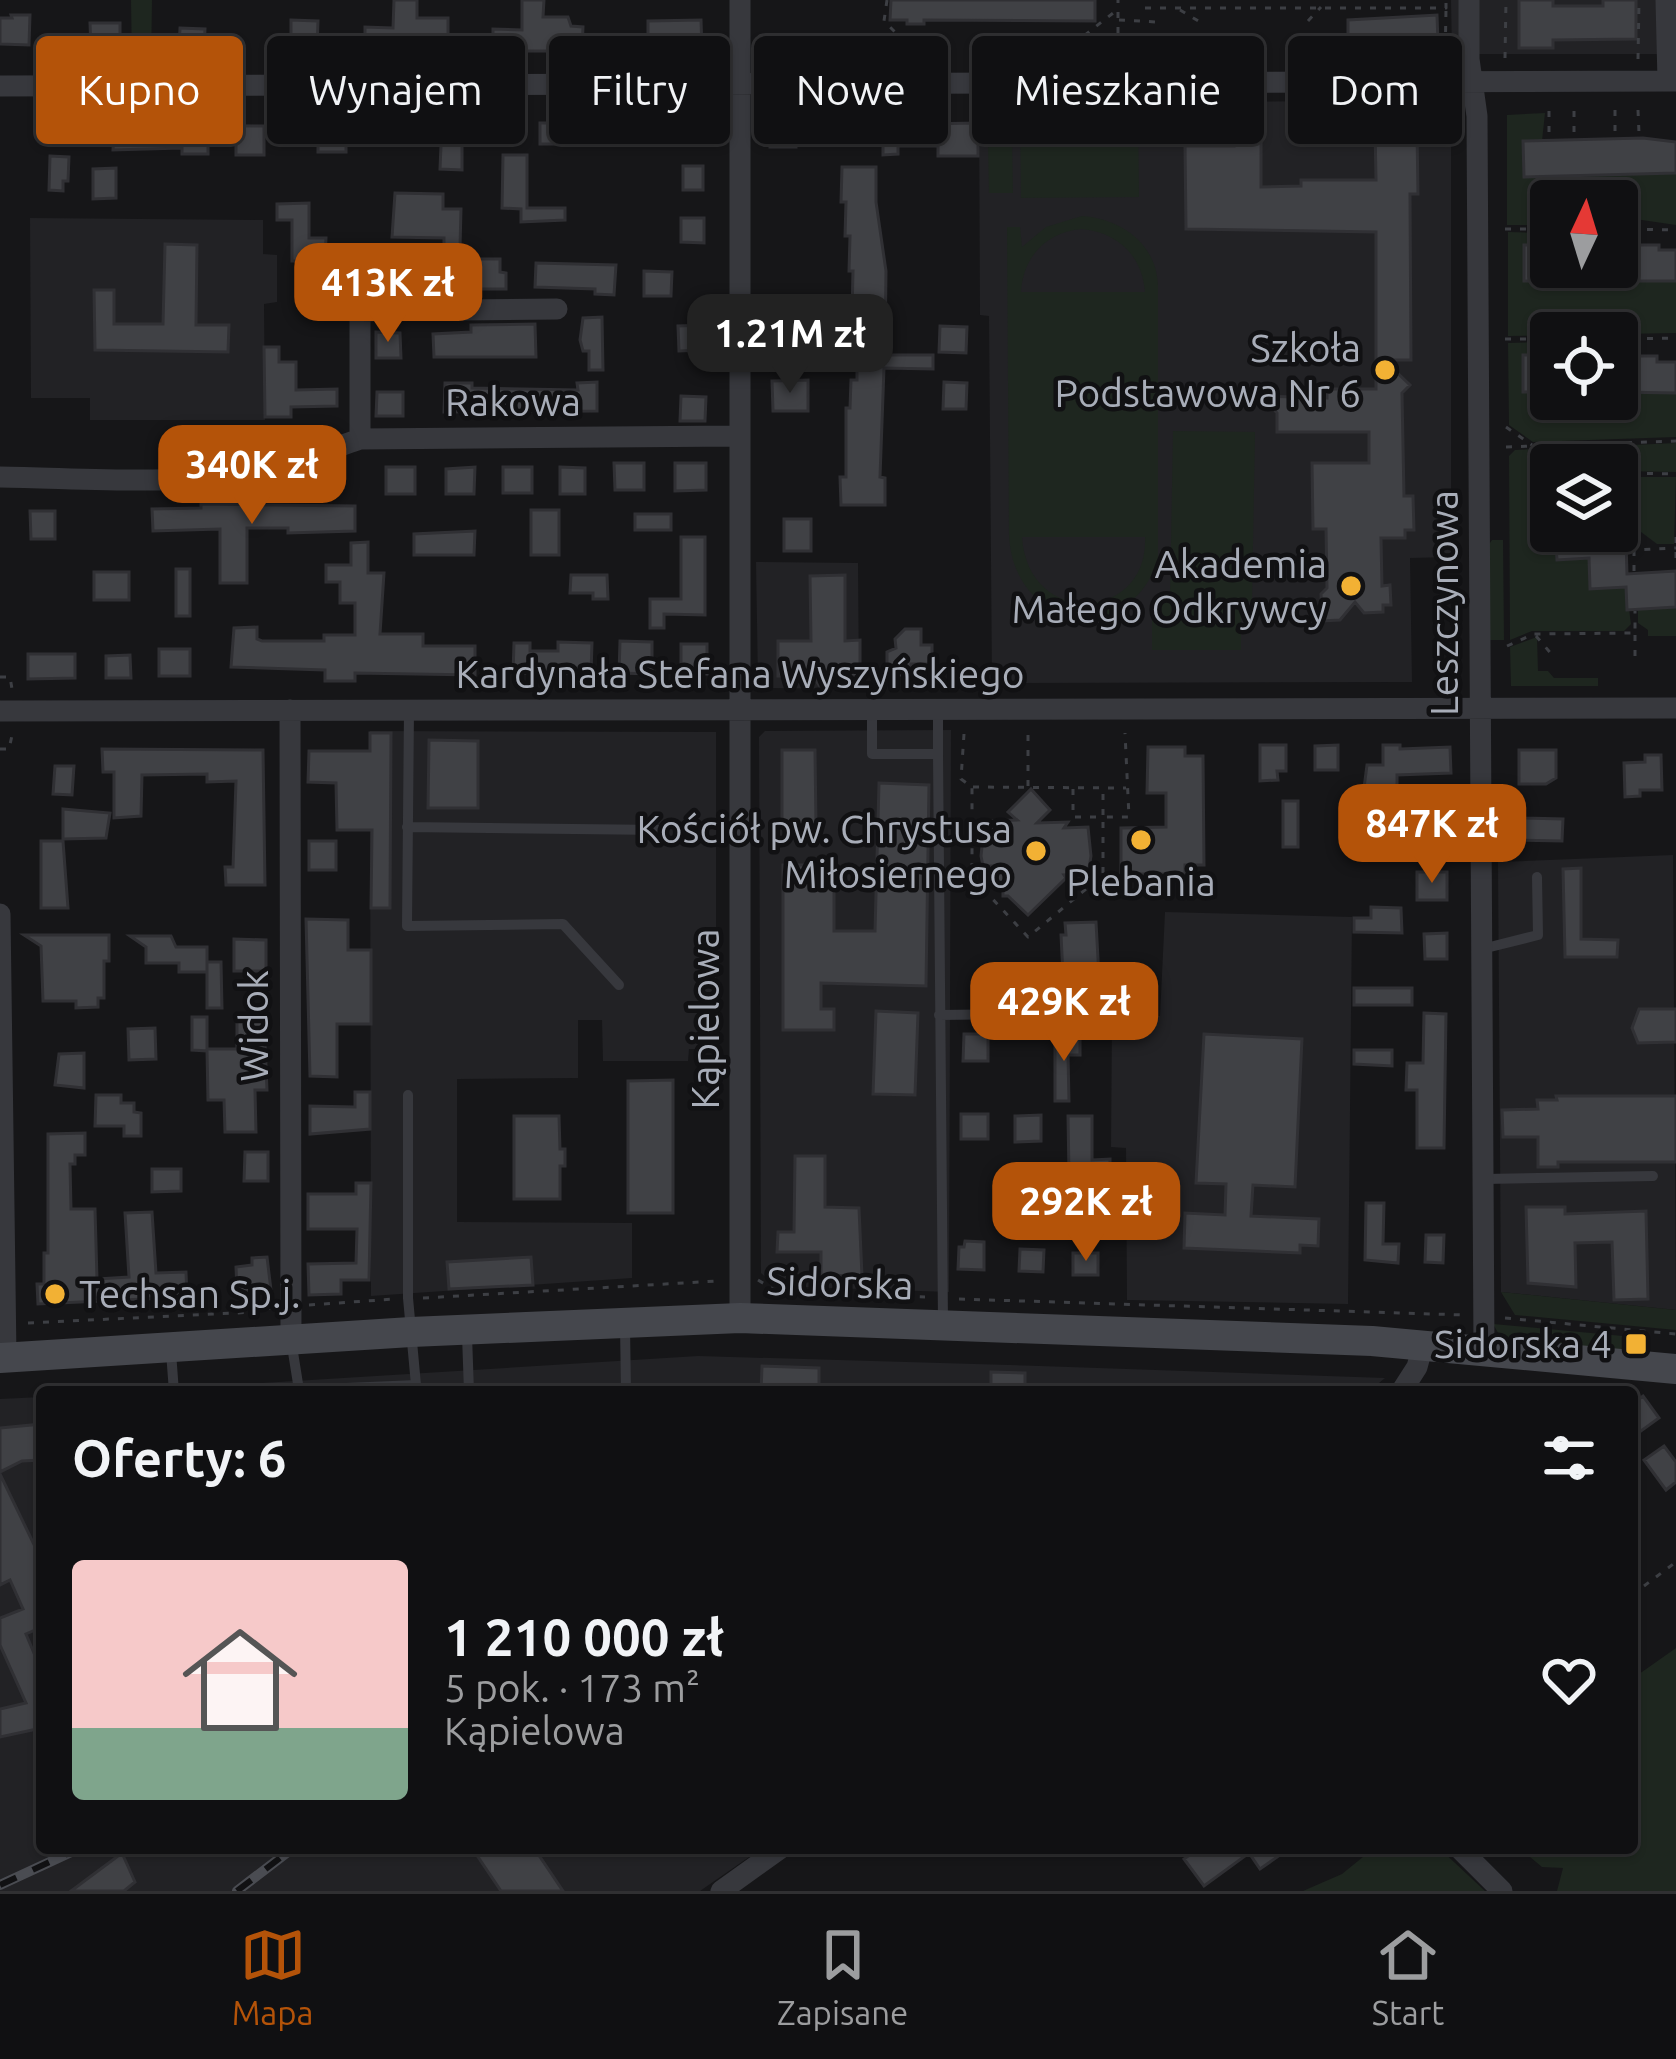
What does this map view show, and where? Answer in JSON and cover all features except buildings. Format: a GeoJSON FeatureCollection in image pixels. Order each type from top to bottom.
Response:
{"type":"FeatureCollection","features":[{"type":"Feature","properties":{"kind":"street","name":"Kąpielowa"},"geometry":{"type":"LineString","coordinates":[[740,0],[740,1318]]}},
{"type":"Feature","properties":{"kind":"street","name":"Leszczynowa"},"geometry":{"type":"LineString","coordinates":[[1469,0],[1477,116],[1484,1350]]}},
{"type":"Feature","properties":{"kind":"street"},"geometry":{"type":"LineString","coordinates":[[0,86],[1672,81],[1666,0]]}},
{"type":"Feature","properties":{"kind":"street"},"geometry":{"type":"LineString","coordinates":[[360,439],[360,311],[557,309]]}},
{"type":"Feature","properties":{"kind":"street","name":"Rakowa"},"geometry":{"type":"LineString","coordinates":[[0,477],[244,474],[360,439],[739,436]]}},
{"type":"Feature","properties":{"kind":"street","name":"Kardynała Stefana Wyszyńskiego"},"geometry":{"type":"LineString","coordinates":[[0,711],[1676,708]]}},
{"type":"Feature","properties":{"kind":"street","name":"Widok"},"geometry":{"type":"LineString","coordinates":[[290,710],[291,1342]]}},
{"type":"Feature","properties":{"kind":"street"},"geometry":{"type":"LineString","coordinates":[[0,914],[3,1358]]}},
{"type":"Feature","properties":{"kind":"street","name":"Sidorska"},"geometry":{"type":"LineString","coordinates":[[3,1358],[411,1332],[942,1312],[1423,1345],[1676,1369]]}},
{"type":"Feature","properties":{"kind":"street"},"geometry":{"type":"LineString","coordinates":[[1406,1386],[1423,1345]]}},
{"type":"Feature","properties":{"kind":"street"},"geometry":{"type":"LineString","coordinates":[[721,1891],[773,1854]]}},
{"type":"Feature","properties":{"kind":"street"},"geometry":{"type":"LineString","coordinates":[[1465,1854],[1502,1891]]}},
{"type":"Feature","properties":{"kind":"lane"},"geometry":{"type":"LineString","coordinates":[[409,710],[407,926],[563,924],[619,985]]}},
{"type":"Feature","properties":{"kind":"lane"},"geometry":{"type":"LineString","coordinates":[[872,710],[872,754],[938,754]]}},
{"type":"Feature","properties":{"kind":"lane"},"geometry":{"type":"LineString","coordinates":[[938,710],[942,1312]]}},
{"type":"Feature","properties":{"kind":"lane"},"geometry":{"type":"LineString","coordinates":[[407,827],[662,830]]}},
{"type":"Feature","properties":{"kind":"lane"},"geometry":{"type":"LineString","coordinates":[[1482,949],[1538,935],[1537,877]]}},
{"type":"Feature","properties":{"kind":"lane"},"geometry":{"type":"LineString","coordinates":[[939,1015],[1112,1013]]}},
{"type":"Feature","properties":{"kind":"lane"},"geometry":{"type":"LineString","coordinates":[[393,1386],[416,1385],[408,1298],[408,1094]]}},
{"type":"Feature","properties":{"kind":"lane"},"geometry":{"type":"LineString","coordinates":[[1484,1179],[1653,1176]]}},
{"type":"Feature","properties":{"kind":"lane"},"geometry":{"type":"LineString","coordinates":[[626,1323],[626,1386]]}},
{"type":"Feature","properties":{"kind":"lane"},"geometry":{"type":"LineString","coordinates":[[467,1330],[469,1386]]}},
{"type":"Feature","properties":{"kind":"lane"},"geometry":{"type":"LineString","coordinates":[[291,1342],[298,1386]]}},
{"type":"Feature","properties":{"kind":"lane"},"geometry":{"type":"LineString","coordinates":[[170,1348],[173,1386]]}},
{"type":"Feature","properties":{"kind":"path"},"geometry":{"type":"LineString","coordinates":[[887,0],[884,20],[900,36]]}},
{"type":"Feature","properties":{"kind":"path"},"geometry":{"type":"LineString","coordinates":[[1118,0],[1118,36]]}},
{"type":"Feature","properties":{"kind":"path"},"geometry":{"type":"LineString","coordinates":[[1162,0],[1200,22]]}},
{"type":"Feature","properties":{"kind":"path"},"geometry":{"type":"LineString","coordinates":[[1446,0],[1446,36]]}},
{"type":"Feature","properties":{"kind":"path"},"geometry":{"type":"LineString","coordinates":[[1505,58],[1506,0]]}},
{"type":"Feature","properties":{"kind":"path"},"geometry":{"type":"LineString","coordinates":[[1638,59],[1640,0]]}},
{"type":"Feature","properties":{"kind":"path"},"geometry":{"type":"LineString","coordinates":[[1307,21],[1323,6]]}},
{"type":"Feature","properties":{"kind":"path"},"geometry":{"type":"LineString","coordinates":[[1145,8],[1447,8]]}},
{"type":"Feature","properties":{"kind":"path"},"geometry":{"type":"LineString","coordinates":[[1084,36],[1118,9]]}},
{"type":"Feature","properties":{"kind":"path"},"geometry":{"type":"LineString","coordinates":[[1118,20],[1157,22]]}},
{"type":"Feature","properties":{"kind":"path"},"geometry":{"type":"LineString","coordinates":[[1615,110],[1615,131]]}},
{"type":"Feature","properties":{"kind":"path"},"geometry":{"type":"LineString","coordinates":[[1638,110],[1639,133]]}},
{"type":"Feature","properties":{"kind":"path"},"geometry":{"type":"LineString","coordinates":[[1549,111],[1549,133]]}},
{"type":"Feature","properties":{"kind":"path"},"geometry":{"type":"LineString","coordinates":[[1574,111],[1574,132]]}},
{"type":"Feature","properties":{"kind":"path"},"geometry":{"type":"LineString","coordinates":[[1505,229],[1530,229]]}},
{"type":"Feature","properties":{"kind":"path"},"geometry":{"type":"LineString","coordinates":[[1638,229],[1676,230]]}},
{"type":"Feature","properties":{"kind":"path"},"geometry":{"type":"LineString","coordinates":[[1638,339],[1676,338]]}},
{"type":"Feature","properties":{"kind":"path"},"geometry":{"type":"LineString","coordinates":[[1505,339],[1530,339]]}},
{"type":"Feature","properties":{"kind":"path"},"geometry":{"type":"LineString","coordinates":[[1506,427],[1530,444]]}},
{"type":"Feature","properties":{"kind":"path"},"geometry":{"type":"LineString","coordinates":[[1570,444],[1676,441]]}},
{"type":"Feature","properties":{"kind":"path"},"geometry":{"type":"LineString","coordinates":[[1506,447],[1530,446]]}},
{"type":"Feature","properties":{"kind":"path"},"geometry":{"type":"LineString","coordinates":[[1638,473],[1676,474]]}},
{"type":"Feature","properties":{"kind":"path"},"geometry":{"type":"LineString","coordinates":[[1676,533],[1676,558]]}},
{"type":"Feature","properties":{"kind":"path"},"geometry":{"type":"LineString","coordinates":[[1638,550],[1676,548]]}},
{"type":"Feature","properties":{"kind":"path"},"geometry":{"type":"LineString","coordinates":[[1647,550],[1648,560]]}},
{"type":"Feature","properties":{"kind":"path"},"geometry":{"type":"LineString","coordinates":[[1634,552],[1634,571]]}},
{"type":"Feature","properties":{"kind":"path"},"geometry":{"type":"LineString","coordinates":[[1635,611],[1635,656]]}},
{"type":"Feature","properties":{"kind":"path"},"geometry":{"type":"LineString","coordinates":[[1507,646],[1534,634],[1635,633]]}},
{"type":"Feature","properties":{"kind":"path"},"geometry":{"type":"LineString","coordinates":[[1534,634],[1555,657]]}},
{"type":"Feature","properties":{"kind":"path"},"geometry":{"type":"LineString","coordinates":[[964,734],[961,778],[971,787],[1129,788]]}},
{"type":"Feature","properties":{"kind":"path"},"geometry":{"type":"LineString","coordinates":[[1028,734],[1028,788]]}},
{"type":"Feature","properties":{"kind":"path"},"geometry":{"type":"LineString","coordinates":[[1073,788],[1072,817],[1129,817],[1125,734]]}},
{"type":"Feature","properties":{"kind":"path"},"geometry":{"type":"LineString","coordinates":[[971,787],[971,878],[1028,937],[1102,874],[1103,788]]}},
{"type":"Feature","properties":{"kind":"path"},"geometry":{"type":"LineString","coordinates":[[758,1280],[776,1291],[942,1312],[1474,1315]]}},
{"type":"Feature","properties":{"kind":"path"},"geometry":{"type":"LineString","coordinates":[[300,1306],[729,1281]]}},
{"type":"Feature","properties":{"kind":"path"},"geometry":{"type":"LineString","coordinates":[[15,1322],[256,1312],[279,1306]]}},
{"type":"Feature","properties":{"kind":"path"},"geometry":{"type":"LineString","coordinates":[[1494,1317],[1676,1334]]}},
{"type":"Feature","properties":{"kind":"path"},"geometry":{"type":"LineString","coordinates":[[1638,1590],[1676,1562]]}},
{"type":"Feature","properties":{"kind":"shaded area"},"geometry":{"type":"Polygon","coordinates":[[[131,0],[152,0],[151,36],[132,36],[131,0]]]}},
{"type":"Feature","properties":{"kind":"shaded area"},"geometry":{"type":"Polygon","coordinates":[[[1451,0],[1658,0],[1659,54],[1462,54],[1462,36],[1452,36],[1451,0]]]}},
{"type":"Feature","properties":{"kind":"shaded area"},"geometry":{"type":"Polygon","coordinates":[[[1288,101],[1288,144],[1451,144],[1451,557],[1410,558],[1412,682],[992,683],[989,316],[980,315],[979,144],[1264,144],[1264,102],[1288,101]]]}},
{"type":"Feature","properties":{"kind":"shaded area"},"geometry":{"type":"Polygon","coordinates":[[[1545,113],[1542,141],[1523,142],[1524,177],[1676,173],[1676,225],[1638,219],[1638,180],[1530,180],[1530,225],[1507,225],[1507,115],[1545,113]]]}},
{"type":"Feature","properties":{"kind":"shaded area"},"geometry":{"type":"Polygon","coordinates":[[[988,144],[1012,144],[1013,193],[989,193],[988,144]]]}},
{"type":"Feature","properties":{"kind":"shaded area"},"geometry":{"type":"Polygon","coordinates":[[[1020,144],[1138,144],[1139,197],[1021,198],[1020,144]]]}},
{"type":"Feature","properties":{"kind":"shaded area"},"geometry":{"type":"Polygon","coordinates":[[[1082,216],[1110,222],[1134,236],[1156,270],[1158,559],[1143,588],[1123,607],[1099,617],[1074,617],[1050,608],[1030,591],[1015,567],[1009,535],[1007,227],[1020,227],[1022,247],[1046,227],[1082,216]],[[1082,229],[1058,235],[1039,248],[1026,268],[1021,292],[1145,292],[1139,268],[1126,248],[1107,235],[1082,229]],[[1022,537],[1029,567],[1044,588],[1065,600],[1087,603],[1109,599],[1128,586],[1141,565],[1145,537],[1022,537]]]}},
{"type":"Feature","properties":{"kind":"shaded area"},"geometry":{"type":"Polygon","coordinates":[[[30,218],[263,220],[263,254],[277,255],[277,302],[264,304],[265,420],[90,420],[90,398],[31,398],[30,218]]]}},
{"type":"Feature","properties":{"kind":"shaded area"},"geometry":{"type":"Polygon","coordinates":[[[1508,232],[1530,233],[1530,245],[1524,245],[1525,281],[1530,281],[1530,288],[1638,288],[1638,281],[1676,281],[1676,333],[1638,334],[1638,312],[1530,312],[1530,336],[1508,336],[1508,232]]]}},
{"type":"Feature","properties":{"kind":"shaded area"},"geometry":{"type":"Polygon","coordinates":[[[1530,342],[1530,356],[1523,356],[1523,392],[1530,392],[1530,420],[1638,420],[1638,392],[1676,393],[1676,437],[1533,442],[1509,425],[1508,343],[1530,342]]]}},
{"type":"Feature","properties":{"kind":"shaded area"},"geometry":{"type":"Polygon","coordinates":[[[1173,431],[1255,432],[1252,601],[1241,602],[1241,650],[1152,650],[1152,601],[1170,600],[1173,431]]]}},
{"type":"Feature","properties":{"kind":"shaded area"},"geometry":{"type":"Polygon","coordinates":[[[1676,443],[1676,472],[1638,471],[1638,445],[1676,443]]]}},
{"type":"Feature","properties":{"kind":"shaded area"},"geometry":{"type":"Polygon","coordinates":[[[1530,449],[1530,552],[1556,552],[1557,560],[1590,558],[1590,588],[1626,587],[1631,624],[1624,631],[1532,631],[1510,640],[1509,456],[1515,450],[1530,449]]]}},
{"type":"Feature","properties":{"kind":"shaded area"},"geometry":{"type":"Polygon","coordinates":[[[1638,477],[1676,477],[1674,544],[1657,544],[1638,530],[1638,477]]]}},
{"type":"Feature","properties":{"kind":"shaded area"},"geometry":{"type":"Polygon","coordinates":[[[1492,540],[1503,540],[1504,640],[1488,640],[1487,547],[1492,540]]]}},
{"type":"Feature","properties":{"kind":"shaded area"},"geometry":{"type":"Polygon","coordinates":[[[756,562],[858,563],[859,689],[771,688],[758,683],[756,562]]]}},
{"type":"Feature","properties":{"kind":"shaded area"},"geometry":{"type":"Polygon","coordinates":[[[1676,607],[1676,636],[1648,636],[1648,630],[1638,623],[1638,609],[1676,607]]]}},
{"type":"Feature","properties":{"kind":"shaded area"},"geometry":{"type":"Polygon","coordinates":[[[1537,637],[1538,671],[1548,671],[1554,678],[1598,678],[1598,686],[1511,686],[1510,647],[1537,637]]]}},
{"type":"Feature","properties":{"kind":"shaded area"},"geometry":{"type":"Polygon","coordinates":[[[951,730],[949,1292],[775,1286],[761,1273],[759,737],[765,731],[951,730]]]}},
{"type":"Feature","properties":{"kind":"shaded area"},"geometry":{"type":"Polygon","coordinates":[[[370,731],[716,732],[716,1049],[689,1049],[688,1061],[603,1061],[602,1020],[578,1020],[578,1078],[457,1079],[457,1222],[632,1223],[632,1278],[371,1296],[370,731]]]}},
{"type":"Feature","properties":{"kind":"shaded area"},"geometry":{"type":"Polygon","coordinates":[[[1673,855],[1676,1310],[1501,1292],[1498,862],[1673,855]]]}},
{"type":"Feature","properties":{"kind":"shaded area"},"geometry":{"type":"Polygon","coordinates":[[[1165,912],[1352,917],[1348,1304],[1127,1300],[1126,1148],[1111,1147],[1112,1017],[1160,1016],[1165,912]]]}},
{"type":"Feature","properties":{"kind":"shaded area"},"geometry":{"type":"Polygon","coordinates":[[[1501,1292],[1676,1310],[1676,1330],[1515,1315],[1501,1292]]]}},
{"type":"Feature","properties":{"kind":"shaded area"},"geometry":{"type":"Polygon","coordinates":[[[1493,1324],[1623,1336],[1622,1351],[1501,1338],[1493,1324]]]}},
{"type":"Feature","properties":{"kind":"shaded area"},"geometry":{"type":"Polygon","coordinates":[[[698,1356],[1385,1378],[1375,1386],[213,1386],[698,1356]]]}},
{"type":"Feature","properties":{"kind":"shaded area"},"geometry":{"type":"Polygon","coordinates":[[[36,1397],[36,1854],[753,1854],[700,1891],[0,1891],[0,1399],[36,1397]]]}},
{"type":"Feature","properties":{"kind":"shaded area"},"geometry":{"type":"Polygon","coordinates":[[[1676,1648],[1676,1891],[1557,1891],[1563,1868],[1542,1867],[1530,1854],[1638,1854],[1638,1675],[1676,1648]]]}},
{"type":"Feature","properties":{"kind":"shaded area"},"geometry":{"type":"Polygon","coordinates":[[[1367,1854],[1445,1854],[1485,1891],[1303,1891],[1342,1874],[1367,1854]]]}},
{"type":"Feature","properties":{"kind":"railway"},"geometry":{"type":"LineString","coordinates":[[0,1885],[67,1854]]}},
{"type":"Feature","properties":{"kind":"railway"},"geometry":{"type":"LineString","coordinates":[[237,1891],[285,1854]]}},
{"type":"Feature","properties":{"kind":"place","name":"Szkoła Podstawowa Nr 6"},"geometry":{"type":"Point","coordinates":[1385,370]}},
{"type":"Feature","properties":{"kind":"place","name":"Akademia Małego Odkrywcy"},"geometry":{"type":"Point","coordinates":[1351,586]}},
{"type":"Feature","properties":{"kind":"place","name":"Plebania"},"geometry":{"type":"Point","coordinates":[1141,840]}},
{"type":"Feature","properties":{"kind":"place","name":"Kościół pw. Chrystusa Miłosiernego"},"geometry":{"type":"Point","coordinates":[1036,851]}},
{"type":"Feature","properties":{"kind":"place","name":"Techsan Sp.j."},"geometry":{"type":"Point","coordinates":[55,1294]}},
{"type":"Feature","properties":{"kind":"place","name":"Sidorska 4"},"geometry":{"type":"Point","coordinates":[1636,1344]}}]}
